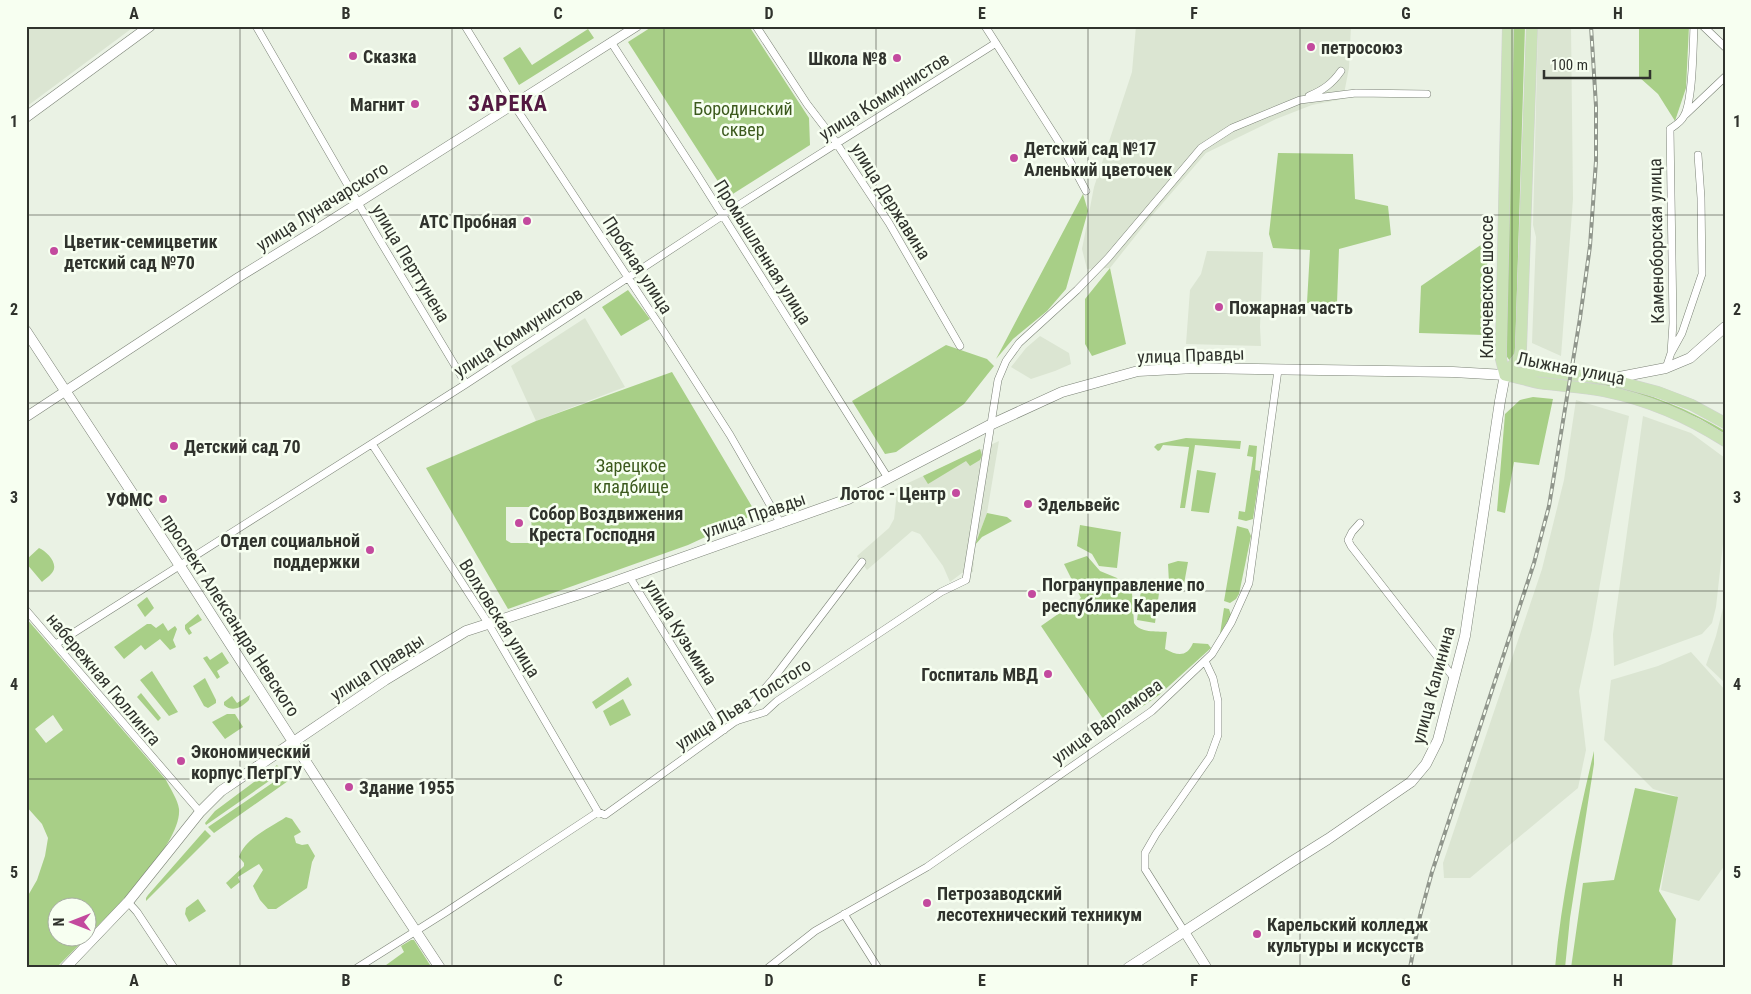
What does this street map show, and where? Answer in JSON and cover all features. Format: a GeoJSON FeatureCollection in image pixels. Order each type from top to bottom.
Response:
{"type":"FeatureCollection","features":[{"type":"Feature","properties":{"kind":"main road"},"geometry":{"type":"LineString","coordinates":[[26,117],[150,26]]}},
{"type":"Feature","properties":{"kind":"main road","name":"Ключевское шоссе"},"geometry":{"type":"LineString","coordinates":[[1506,374],[1501,359],[1501,347],[1508,26]]}},
{"type":"Feature","properties":{"kind":"main road","name":"Ключевское шоссе"},"geometry":{"type":"LineString","coordinates":[[1506,374],[1520,356],[1521,348],[1532,26]]}},
{"type":"Feature","properties":{"kind":"main road"},"geometry":{"type":"LineString","coordinates":[[1609,379],[1666,368],[1690,358],[1725,327]]}},
{"type":"Feature","properties":{"kind":"main road","name":"проспект Александра Невского"},"geometry":{"type":"LineString","coordinates":[[26,331],[67,391],[440,968]]}},
{"type":"Feature","properties":{"kind":"main road","name":"улица Правды"},"geometry":{"type":"LineString","coordinates":[[65,968],[128,902],[200,812],[221,791],[385,680],[466,631],[577,595],[848,499],[990,425],[1062,392],[1138,371],[1195,368],[1506,374]]}},
{"type":"Feature","properties":{"kind":"main road","name":"Лыжная улица"},"geometry":{"type":"LineString","coordinates":[[1506,374],[1538,371],[1609,379],[1658,392],[1692,405],[1725,423]]}},
{"type":"Feature","properties":{"kind":"main road","name":"Лыжная улица"},"geometry":{"type":"LineString","coordinates":[[1506,374],[1537,383],[1602,391],[1637,399],[1666,409],[1701,425],[1725,441]]}},
{"type":"Feature","properties":{"kind":"main road","name":"улица Калинина"},"geometry":{"type":"LineString","coordinates":[[1128,968],[1328,839],[1411,782],[1420,773],[1433,753],[1465,636],[1500,401],[1506,374]]}},
{"type":"Feature","properties":{"kind":"street","name":"улица Перттунена"},"geometry":{"type":"LineString","coordinates":[[256,26],[358,203],[466,384]]}},
{"type":"Feature","properties":{"kind":"street","name":"Пробная улица"},"geometry":{"type":"LineString","coordinates":[[465,26],[513,104],[730,435],[781,524]]}},
{"type":"Feature","properties":{"kind":"street","name":"улица Луначарского"},"geometry":{"type":"LineString","coordinates":[[26,417],[157,329],[636,26]]}},
{"type":"Feature","properties":{"kind":"street","name":"улица Державина"},"geometry":{"type":"LineString","coordinates":[[756,26],[892,227],[960,346]]}},
{"type":"Feature","properties":{"kind":"street"},"geometry":{"type":"LineString","coordinates":[[984,26],[1064,150],[1086,191]]}},
{"type":"Feature","properties":{"kind":"street"},"geometry":{"type":"LineString","coordinates":[[1686,114],[1690,89],[1694,26]]}},
{"type":"Feature","properties":{"kind":"street"},"geometry":{"type":"LineString","coordinates":[[1704,26],[1725,47]]}},
{"type":"Feature","properties":{"kind":"street","name":"Промышленная улица"},"geometry":{"type":"LineString","coordinates":[[611,42],[888,478]]}},
{"type":"Feature","properties":{"kind":"street","name":"улица Коммунистов"},"geometry":{"type":"LineString","coordinates":[[56,644],[466,384],[723,216],[996,43]]}},
{"type":"Feature","properties":{"kind":"street"},"geometry":{"type":"LineString","coordinates":[[1300,100],[1328,86],[1341,71]]}},
{"type":"Feature","properties":{"kind":"street"},"geometry":{"type":"LineString","coordinates":[[1686,114],[1725,77]]}},
{"type":"Feature","properties":{"kind":"street"},"geometry":{"type":"LineString","coordinates":[[1300,100],[1356,93],[1427,94]]}},
{"type":"Feature","properties":{"kind":"street","name":"улица Льва Толстого"},"geometry":{"type":"LineString","coordinates":[[357,968],[598,812],[605,815],[736,721],[765,712],[778,701],[941,592],[966,580],[998,380],[1006,361],[1019,343],[1077,290],[1108,258],[1202,148],[1232,128],[1300,100]]}},
{"type":"Feature","properties":{"kind":"street","name":"Каменоборская улица"},"geometry":{"type":"LineString","coordinates":[[1671,353],[1673,324],[1670,129],[1678,124],[1686,114]]}},
{"type":"Feature","properties":{"kind":"street"},"geometry":{"type":"LineString","coordinates":[[1666,368],[1671,353],[1682,333],[1702,274],[1701,198],[1698,155]]}},
{"type":"Feature","properties":{"kind":"street","name":"улица Варламова"},"geometry":{"type":"LineString","coordinates":[[768,968],[814,931],[927,867],[1138,720],[1164,700],[1206,661],[1231,623],[1249,583],[1278,370]]}},
{"type":"Feature","properties":{"kind":"street","name":"Волховская улица"},"geometry":{"type":"LineString","coordinates":[[372,444],[488,623],[598,812]]}},
{"type":"Feature","properties":{"kind":"street"},"geometry":{"type":"LineString","coordinates":[[1360,523],[1349,536],[1348,540],[1351,546],[1454,678]]}},
{"type":"Feature","properties":{"kind":"street"},"geometry":{"type":"LineString","coordinates":[[736,721],[773,679],[862,562]]}},
{"type":"Feature","properties":{"kind":"street","name":"улица Кузьмина"},"geometry":{"type":"LineString","coordinates":[[629,576],[724,730]]}},
{"type":"Feature","properties":{"kind":"street","name":"набережная Гюллинга"},"geometry":{"type":"LineString","coordinates":[[26,610],[200,812]]}},
{"type":"Feature","properties":{"kind":"street"},"geometry":{"type":"LineString","coordinates":[[1206,661],[1218,701],[1218,734],[1210,757],[1156,834],[1145,854],[1145,869],[1207,968]]}},
{"type":"Feature","properties":{"kind":"street"},"geometry":{"type":"LineString","coordinates":[[128,902],[137,912],[174,968]]}},
{"type":"Feature","properties":{"kind":"street"},"geometry":{"type":"LineString","coordinates":[[844,914],[878,968]]}},
{"type":"Feature","properties":{"kind":"shaded area"},"geometry":{"type":"Polygon","coordinates":[[[26,26],[135,26],[26,107],[26,26]]]}},
{"type":"Feature","properties":{"kind":"shaded area"},"geometry":{"type":"Polygon","coordinates":[[[1136,26],[1351,26],[1349,68],[1343,99],[1312,105],[1276,119],[1206,153],[1110,268],[1087,269],[1082,249],[1094,187],[1132,72],[1136,26]]]}},
{"type":"Feature","properties":{"kind":"shaded area"},"geometry":{"type":"Polygon","coordinates":[[[1538,26],[1571,26],[1573,199],[1561,356],[1532,343],[1536,237],[1533,225],[1538,26]]]}},
{"type":"Feature","properties":{"kind":"shaded area"},"geometry":{"type":"Polygon","coordinates":[[[1207,251],[1263,252],[1261,346],[1186,344],[1190,290],[1201,274],[1207,251]]]}},
{"type":"Feature","properties":{"kind":"shaded area"},"geometry":{"type":"Polygon","coordinates":[[[585,318],[625,387],[536,421],[511,366],[585,318]]]}},
{"type":"Feature","properties":{"kind":"shaded area"},"geometry":{"type":"Polygon","coordinates":[[[1040,336],[1069,353],[1071,364],[1031,379],[1011,367],[1026,348],[1040,336]]]}},
{"type":"Feature","properties":{"kind":"shaded area"},"geometry":{"type":"Polygon","coordinates":[[[1576,400],[1629,416],[1592,630],[1579,691],[1586,750],[1578,788],[1470,878],[1444,878],[1443,863],[1542,569],[1564,480],[1576,400]]]}},
{"type":"Feature","properties":{"kind":"shaded area"},"geometry":{"type":"Polygon","coordinates":[[[1643,416],[1691,433],[1725,458],[1725,526],[1716,607],[1712,623],[1702,634],[1614,666],[1613,634],[1643,416]]]}},
{"type":"Feature","properties":{"kind":"shaded area"},"geometry":{"type":"Polygon","coordinates":[[[999,441],[987,513],[975,545],[973,572],[962,573],[950,582],[943,566],[920,534],[912,531],[867,570],[857,556],[889,528],[894,519],[897,492],[895,489],[999,441]]]}},
{"type":"Feature","properties":{"kind":"shaded area"},"geometry":{"type":"Polygon","coordinates":[[[1725,600],[1725,683],[1706,665],[1725,600]]]}},
{"type":"Feature","properties":{"kind":"shaded area"},"geometry":{"type":"Polygon","coordinates":[[[1691,652],[1725,690],[1725,865],[1699,901],[1661,890],[1676,796],[1653,789],[1604,740],[1611,680],[1658,666],[1691,652]]]}},
{"type":"Feature","properties":{"kind":"green space","name":"Бородинский сквер"},"geometry":{"type":"Polygon","coordinates":[[[653,26],[749,26],[809,118],[810,145],[728,197],[628,42],[653,26]]]}},
{"type":"Feature","properties":{"kind":"green space"},"geometry":{"type":"Polygon","coordinates":[[[1513,26],[1525,26],[1515,355],[1510,361],[1505,354],[1513,26]]]}},
{"type":"Feature","properties":{"kind":"green space"},"geometry":{"type":"Polygon","coordinates":[[[1639,26],[1689,26],[1686,88],[1675,121],[1658,94],[1639,77],[1639,26]]]}},
{"type":"Feature","properties":{"kind":"green space"},"geometry":{"type":"Polygon","coordinates":[[[588,29],[594,38],[519,85],[503,58],[520,47],[532,65],[588,29]]]}},
{"type":"Feature","properties":{"kind":"green space"},"geometry":{"type":"Polygon","coordinates":[[[1278,153],[1353,154],[1355,199],[1388,206],[1391,235],[1339,249],[1337,303],[1307,303],[1310,250],[1273,248],[1269,234],[1278,153]]]}},
{"type":"Feature","properties":{"kind":"green space"},"geometry":{"type":"Polygon","coordinates":[[[1083,194],[1088,211],[1066,289],[1047,311],[1013,339],[996,359],[1083,194]]]}},
{"type":"Feature","properties":{"kind":"green space"},"geometry":{"type":"Polygon","coordinates":[[[1488,240],[1485,335],[1419,333],[1421,286],[1488,240]]]}},
{"type":"Feature","properties":{"kind":"green space"},"geometry":{"type":"Polygon","coordinates":[[[1110,268],[1126,344],[1092,356],[1085,344],[1085,299],[1110,268]]]}},
{"type":"Feature","properties":{"kind":"green space"},"geometry":{"type":"Polygon","coordinates":[[[628,290],[650,319],[621,336],[602,307],[628,290]]]}},
{"type":"Feature","properties":{"kind":"green space"},"geometry":{"type":"Polygon","coordinates":[[[946,345],[987,359],[994,366],[964,404],[896,452],[885,454],[852,401],[946,345]]]}},
{"type":"Feature","properties":{"kind":"green space","name":"Зарецкое кладбище"},"geometry":{"type":"Polygon","coordinates":[[[672,372],[754,510],[753,515],[688,545],[508,609],[426,468],[536,421],[672,372]],[[506,507],[506,540],[511,543],[532,543],[531,507],[506,507]]]}},
{"type":"Feature","properties":{"kind":"green space"},"geometry":{"type":"Polygon","coordinates":[[[1547,376],[1600,383],[1638,392],[1697,416],[1725,431],[1725,434],[1700,419],[1670,406],[1547,379],[1547,376]]]}},
{"type":"Feature","properties":{"kind":"green space"},"geometry":{"type":"Polygon","coordinates":[[[1533,397],[1553,399],[1539,465],[1514,462],[1505,513],[1497,511],[1505,414],[1520,400],[1533,397]]]}},
{"type":"Feature","properties":{"kind":"green space"},"geometry":{"type":"Polygon","coordinates":[[[1186,438],[1241,441],[1240,449],[1195,445],[1185,508],[1180,508],[1189,447],[1163,445],[1158,451],[1154,447],[1157,444],[1186,438]]]}},
{"type":"Feature","properties":{"kind":"green space"},"geometry":{"type":"Polygon","coordinates":[[[1249,445],[1257,446],[1255,470],[1260,471],[1253,519],[1246,521],[1238,519],[1239,511],[1245,512],[1253,457],[1247,456],[1249,445]]]}},
{"type":"Feature","properties":{"kind":"green space"},"geometry":{"type":"Polygon","coordinates":[[[980,449],[982,455],[980,460],[970,466],[966,461],[928,484],[923,476],[980,449]]]}},
{"type":"Feature","properties":{"kind":"green space"},"geometry":{"type":"Polygon","coordinates":[[[1197,470],[1216,473],[1209,513],[1191,511],[1197,470]]]}},
{"type":"Feature","properties":{"kind":"green space"},"geometry":{"type":"Polygon","coordinates":[[[987,513],[1007,517],[1012,521],[982,537],[975,545],[987,513]]]}},
{"type":"Feature","properties":{"kind":"green space"},"geometry":{"type":"Polygon","coordinates":[[[1080,525],[1121,532],[1117,568],[1099,566],[1092,554],[1077,546],[1080,525]]]}},
{"type":"Feature","properties":{"kind":"green space"},"geometry":{"type":"Polygon","coordinates":[[[1237,526],[1248,529],[1251,536],[1239,594],[1230,603],[1224,601],[1237,526]]]}},
{"type":"Feature","properties":{"kind":"green space"},"geometry":{"type":"Polygon","coordinates":[[[39,548],[50,557],[54,566],[52,573],[42,582],[26,563],[26,560],[39,548]]]}},
{"type":"Feature","properties":{"kind":"green space"},"geometry":{"type":"Polygon","coordinates":[[[1087,556],[1100,571],[1117,578],[1132,593],[1134,623],[1137,626],[1149,631],[1167,632],[1165,649],[1182,654],[1191,648],[1193,643],[1208,644],[1211,648],[1159,695],[1110,729],[1041,626],[1081,598],[1064,564],[1087,556]]]}},
{"type":"Feature","properties":{"kind":"green space"},"geometry":{"type":"Polygon","coordinates":[[[1178,561],[1188,562],[1184,584],[1173,590],[1169,583],[1168,564],[1178,561]]]}},
{"type":"Feature","properties":{"kind":"green space"},"geometry":{"type":"Polygon","coordinates":[[[1141,590],[1159,593],[1155,623],[1137,620],[1141,590]]]}},
{"type":"Feature","properties":{"kind":"green space"},"geometry":{"type":"Polygon","coordinates":[[[147,597],[154,608],[145,617],[137,605],[147,597]]]}},
{"type":"Feature","properties":{"kind":"green space"},"geometry":{"type":"Polygon","coordinates":[[[1224,608],[1229,609],[1231,615],[1220,634],[1224,608]]]}},
{"type":"Feature","properties":{"kind":"green space"},"geometry":{"type":"Polygon","coordinates":[[[198,614],[202,620],[189,628],[192,633],[189,635],[185,625],[198,614]]]}},
{"type":"Feature","properties":{"kind":"green space"},"geometry":{"type":"Polygon","coordinates":[[[26,618],[166,780],[176,798],[179,809],[177,823],[158,858],[98,926],[98,896],[48,896],[48,946],[78,946],[56,968],[26,968],[26,899],[37,880],[45,856],[48,838],[42,824],[26,806],[26,618]],[[53,715],[35,729],[46,743],[63,730],[53,715]]]}},
{"type":"Feature","properties":{"kind":"green space"},"geometry":{"type":"Polygon","coordinates":[[[163,623],[168,631],[175,626],[177,629],[173,640],[176,647],[170,650],[160,639],[145,650],[141,645],[124,659],[114,647],[147,624],[151,624],[156,628],[163,623]]]}},
{"type":"Feature","properties":{"kind":"green space"},"geometry":{"type":"Polygon","coordinates":[[[222,652],[229,663],[217,671],[220,677],[217,679],[203,658],[207,656],[210,660],[222,652]]]}},
{"type":"Feature","properties":{"kind":"green space"},"geometry":{"type":"Polygon","coordinates":[[[152,671],[178,712],[169,716],[140,680],[152,671]]]}},
{"type":"Feature","properties":{"kind":"green space"},"geometry":{"type":"Polygon","coordinates":[[[628,677],[632,685],[596,709],[592,702],[628,677]]]}},
{"type":"Feature","properties":{"kind":"green space"},"geometry":{"type":"Polygon","coordinates":[[[205,678],[216,700],[216,703],[208,708],[204,706],[193,686],[205,678]]]}},
{"type":"Feature","properties":{"kind":"green space"},"geometry":{"type":"Polygon","coordinates":[[[141,693],[161,718],[158,721],[137,697],[141,693]]]}},
{"type":"Feature","properties":{"kind":"green space"},"geometry":{"type":"Polygon","coordinates":[[[250,695],[249,700],[237,708],[231,709],[224,705],[224,702],[232,696],[237,703],[250,695]]]}},
{"type":"Feature","properties":{"kind":"green space"},"geometry":{"type":"Polygon","coordinates":[[[623,699],[631,715],[610,726],[603,711],[623,699]]]}},
{"type":"Feature","properties":{"kind":"green space"},"geometry":{"type":"Polygon","coordinates":[[[227,714],[235,714],[243,727],[225,739],[212,722],[227,714]]]}},
{"type":"Feature","properties":{"kind":"green space"},"geometry":{"type":"Polygon","coordinates":[[[1594,751],[1594,764],[1570,918],[1565,968],[1555,968],[1571,859],[1594,751]]]}},
{"type":"Feature","properties":{"kind":"green space"},"geometry":{"type":"Polygon","coordinates":[[[277,765],[282,772],[206,825],[205,823],[215,811],[277,765]]]}},
{"type":"Feature","properties":{"kind":"green space"},"geometry":{"type":"Polygon","coordinates":[[[284,775],[288,781],[214,833],[208,827],[284,775]]]}},
{"type":"Feature","properties":{"kind":"green space"},"geometry":{"type":"Polygon","coordinates":[[[1635,788],[1678,797],[1659,891],[1676,919],[1672,968],[1571,968],[1583,883],[1614,880],[1635,788]]]}},
{"type":"Feature","properties":{"kind":"green space"},"geometry":{"type":"Polygon","coordinates":[[[286,817],[292,819],[301,832],[294,836],[296,843],[308,844],[315,856],[307,888],[276,909],[268,909],[260,900],[253,886],[263,870],[259,864],[238,877],[240,882],[231,889],[226,883],[244,866],[239,857],[247,844],[286,817]]]}},
{"type":"Feature","properties":{"kind":"green space"},"geometry":{"type":"Polygon","coordinates":[[[205,830],[211,836],[146,901],[148,895],[205,830]]]}},
{"type":"Feature","properties":{"kind":"green space"},"geometry":{"type":"Polygon","coordinates":[[[198,899],[206,911],[189,922],[185,914],[186,908],[198,899]]]}},
{"type":"Feature","properties":{"kind":"green space"},"geometry":{"type":"Polygon","coordinates":[[[414,940],[432,968],[382,968],[404,952],[401,946],[414,940]]]}},
{"type":"Feature","properties":{"kind":"railway"},"geometry":{"type":"LineString","coordinates":[[1410,968],[1420,916],[1432,872],[1534,563],[1549,506],[1590,246],[1596,161],[1596,106],[1591,26]]}},
{"type":"Feature","properties":{"kind":"place","name":"петросоюз"},"geometry":{"type":"Point","coordinates":[1311,47]}},
{"type":"Feature","properties":{"kind":"place","name":"Сказка"},"geometry":{"type":"Point","coordinates":[353,56]}},
{"type":"Feature","properties":{"kind":"place","name":"Школа №8"},"geometry":{"type":"Point","coordinates":[897,58]}},
{"type":"Feature","properties":{"kind":"place","name":"Магнит"},"geometry":{"type":"Point","coordinates":[415,104]}},
{"type":"Feature","properties":{"kind":"place","name":"Детский сад №17 Аленький цветочек"},"geometry":{"type":"Point","coordinates":[1014,158]}},
{"type":"Feature","properties":{"kind":"place","name":"АТС Пробная"},"geometry":{"type":"Point","coordinates":[527,221]}},
{"type":"Feature","properties":{"kind":"place","name":"Цветик-семицветик детский сад №70"},"geometry":{"type":"Point","coordinates":[54,251]}},
{"type":"Feature","properties":{"kind":"place","name":"Пожарная часть"},"geometry":{"type":"Point","coordinates":[1219,307]}},
{"type":"Feature","properties":{"kind":"place","name":"Детский сад 70"},"geometry":{"type":"Point","coordinates":[174,446]}},
{"type":"Feature","properties":{"kind":"place","name":"Лотос - Центр"},"geometry":{"type":"Point","coordinates":[956,493]}},
{"type":"Feature","properties":{"kind":"place","name":"УФМС"},"geometry":{"type":"Point","coordinates":[163,499]}},
{"type":"Feature","properties":{"kind":"place","name":"Эдельвейс"},"geometry":{"type":"Point","coordinates":[1028,504]}},
{"type":"Feature","properties":{"kind":"place","name":"Собор Воздвижения Креста Господня"},"geometry":{"type":"Point","coordinates":[519,523]}},
{"type":"Feature","properties":{"kind":"place","name":"Отдел социальной поддержки"},"geometry":{"type":"Point","coordinates":[370,550]}},
{"type":"Feature","properties":{"kind":"place","name":"Погрануправление по республике Карелия"},"geometry":{"type":"Point","coordinates":[1032,594]}},
{"type":"Feature","properties":{"kind":"place","name":"Госпиталь МВД"},"geometry":{"type":"Point","coordinates":[1048,674]}},
{"type":"Feature","properties":{"kind":"place","name":"Экономический корпус ПетрГУ"},"geometry":{"type":"Point","coordinates":[181,761]}},
{"type":"Feature","properties":{"kind":"place","name":"Здание 1955"},"geometry":{"type":"Point","coordinates":[349,787]}},
{"type":"Feature","properties":{"kind":"place","name":"Петрозаводский лесотехнический техникум"},"geometry":{"type":"Point","coordinates":[927,903]}},
{"type":"Feature","properties":{"kind":"place","name":"Карельский колледж культуры и искусств"},"geometry":{"type":"Point","coordinates":[1257,934]}},
{"type":"Feature","properties":{"kind":"district","name":"ЗАРЕКА"},"geometry":{"type":"Point","coordinates":[508,103]}}]}
